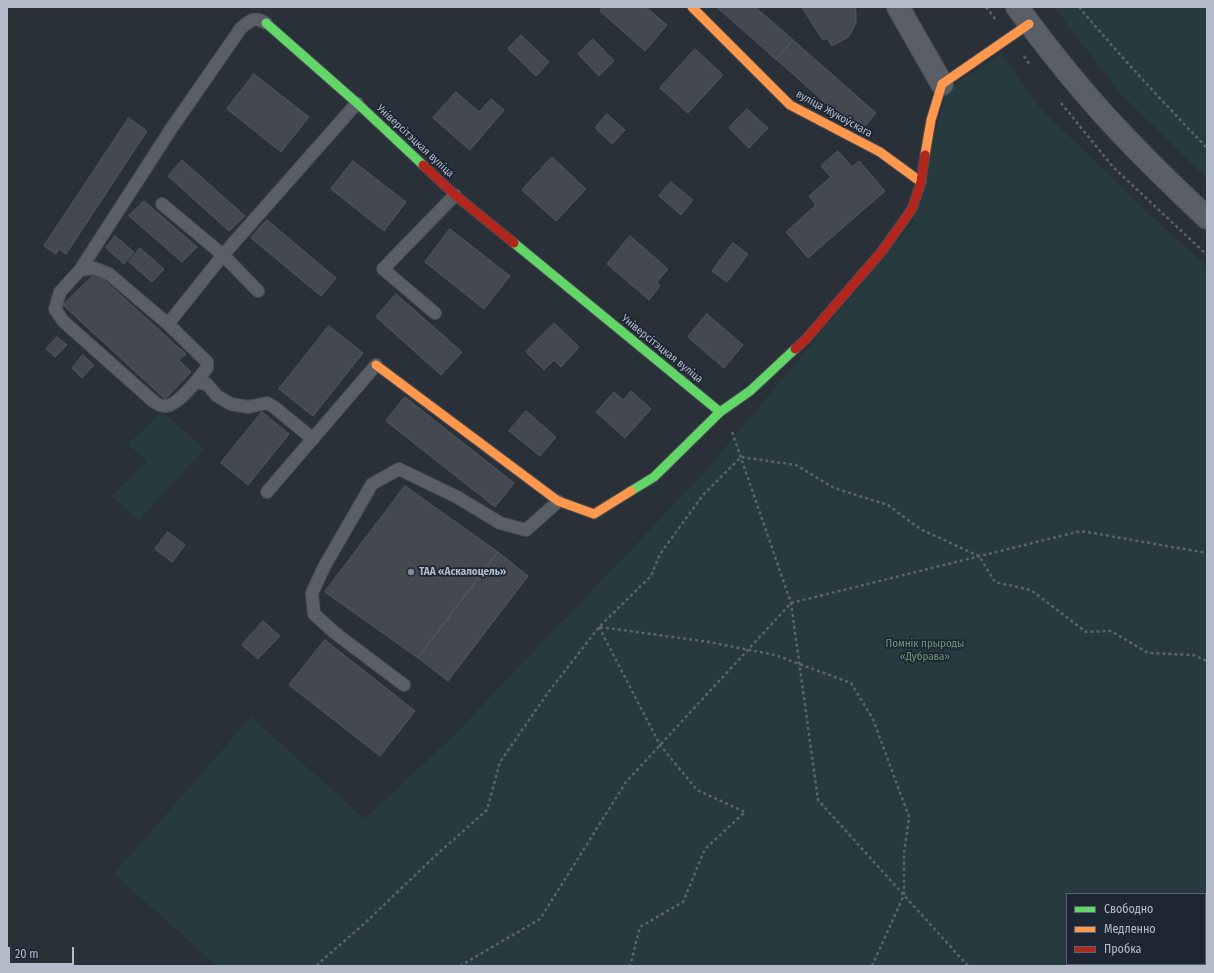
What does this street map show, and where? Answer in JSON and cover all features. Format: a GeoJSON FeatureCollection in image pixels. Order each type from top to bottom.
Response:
{"type":"FeatureCollection","features":[{"type":"Feature","properties":{"kind":"street","name":"вуліца Жукоўскага"},"geometry":{"type":"LineString","coordinates":[[692,7],[790,105],[880,152],[921,182]]}},
{"type":"Feature","properties":{"kind":"street"},"geometry":{"type":"LineString","coordinates":[[898,7],[942,84]]}},
{"type":"Feature","properties":{"kind":"street"},"geometry":{"type":"LineString","coordinates":[[376,365],[558,501],[594,514],[654,477],[720,412],[750,391],[806,339],[882,251],[912,209],[921,182],[931,120],[942,84],[1010,39],[1023,16],[1107,118],[1172,185],[1207,218]]}},
{"type":"Feature","properties":{"kind":"street","name":"Універсітэцкая вуліца"},"geometry":{"type":"LineString","coordinates":[[266,23],[357,103],[455,195],[720,412]]}},
{"type":"Feature","properties":{"kind":"lane"},"geometry":{"type":"LineString","coordinates":[[80,270],[94,268],[109,274],[168,324],[207,362],[207,368],[196,382],[173,404],[166,406],[159,405],[153,401],[63,321],[55,309],[60,292],[80,270],[171,129],[241,28],[252,19],[260,19],[266,23]]}},
{"type":"Feature","properties":{"kind":"lane"},"geometry":{"type":"LineString","coordinates":[[168,324],[223,255],[357,103]]}},
{"type":"Feature","properties":{"kind":"lane"},"geometry":{"type":"LineString","coordinates":[[435,313],[383,269],[455,195]]}},
{"type":"Feature","properties":{"kind":"lane"},"geometry":{"type":"LineString","coordinates":[[162,204],[223,255],[258,290]]}},
{"type":"Feature","properties":{"kind":"lane"},"geometry":{"type":"LineString","coordinates":[[267,492],[376,365]]}},
{"type":"Feature","properties":{"kind":"lane"},"geometry":{"type":"LineString","coordinates":[[196,382],[207,384],[217,396],[231,404],[248,407],[268,403],[313,439]]}},
{"type":"Feature","properties":{"kind":"lane"},"geometry":{"type":"LineString","coordinates":[[404,685],[335,633],[314,614],[312,593],[324,568],[372,484],[399,469],[456,497],[500,523],[526,530],[558,501]]}},
{"type":"Feature","properties":{"kind":"path"},"geometry":{"type":"LineString","coordinates":[[1079,7],[1150,89],[1207,148]]}},
{"type":"Feature","properties":{"kind":"path"},"geometry":{"type":"LineString","coordinates":[[720,412],[734,437],[791,603],[818,800],[968,966]]}},
{"type":"Feature","properties":{"kind":"path"},"geometry":{"type":"LineString","coordinates":[[741,457],[796,465],[834,488],[888,505],[920,529],[979,556],[995,582],[1030,590],[1086,632],[1111,631],[1148,653],[1193,655],[1207,661]]}},
{"type":"Feature","properties":{"kind":"path"},"geometry":{"type":"LineString","coordinates":[[317,966],[365,923],[432,858],[487,810],[500,762],[547,694],[599,626],[651,576],[660,554],[703,495],[741,457]]}},
{"type":"Feature","properties":{"kind":"path"},"geometry":{"type":"LineString","coordinates":[[460,966],[540,919],[626,782],[791,603],[1081,531],[1207,554]]}},
{"type":"Feature","properties":{"kind":"path"},"geometry":{"type":"LineString","coordinates":[[599,626],[709,642],[775,655],[851,683],[873,719],[909,816],[904,853],[904,895],[872,966]]}},
{"type":"Feature","properties":{"kind":"path"},"geometry":{"type":"LineString","coordinates":[[599,626],[660,745],[697,790],[745,812],[705,849],[683,902],[640,928],[630,966]]}},
{"type":"Feature","properties":{"kind":"green space"},"geometry":{"type":"Polygon","coordinates":[[[1054,7],[1207,7],[1207,179],[1121,94],[1054,7]]]}},
{"type":"Feature","properties":{"kind":"green space","name":"Помнік прыроды «Дубрава»"},"geometry":{"type":"Polygon","coordinates":[[[1001,54],[1040,108],[1151,216],[1207,266],[1207,966],[217,966],[114,874],[251,717],[365,819],[456,733],[704,473],[912,223],[947,89],[1001,54]]]}},
{"type":"Feature","properties":{"kind":"green space"},"geometry":{"type":"Polygon","coordinates":[[[162,411],[204,449],[139,520],[112,496],[147,462],[128,444],[162,411]]]}},
{"type":"Feature","properties":{"kind":"building"},"geometry":{"type":"Polygon","coordinates":[[[603,7],[646,7],[667,25],[645,51],[600,11],[603,7]]]}},
{"type":"Feature","properties":{"kind":"building"},"geometry":{"type":"Polygon","coordinates":[[[717,7],[755,7],[793,40],[776,59],[717,7]]]}},
{"type":"Feature","properties":{"kind":"building"},"geometry":{"type":"Polygon","coordinates":[[[802,7],[855,7],[856,23],[848,37],[832,46],[827,38],[823,40],[802,7]]]}},
{"type":"Feature","properties":{"kind":"building"},"geometry":{"type":"Polygon","coordinates":[[[521,35],[549,62],[536,76],[508,49],[521,35]]]}},
{"type":"Feature","properties":{"kind":"building"},"geometry":{"type":"Polygon","coordinates":[[[593,39],[614,61],[599,76],[578,54],[593,39]]]}},
{"type":"Feature","properties":{"kind":"building"},"geometry":{"type":"Polygon","coordinates":[[[793,40],[876,113],[859,133],[776,59],[793,40]]]}},
{"type":"Feature","properties":{"kind":"building"},"geometry":{"type":"Polygon","coordinates":[[[695,49],[723,75],[688,113],[660,88],[695,49]]]}},
{"type":"Feature","properties":{"kind":"building"},"geometry":{"type":"Polygon","coordinates":[[[254,74],[309,117],[281,152],[227,109],[254,74]]]}},
{"type":"Feature","properties":{"kind":"building"},"geometry":{"type":"Polygon","coordinates":[[[456,92],[479,112],[491,99],[504,110],[470,150],[433,118],[456,92]]]}},
{"type":"Feature","properties":{"kind":"building"},"geometry":{"type":"Polygon","coordinates":[[[747,109],[768,128],[749,148],[729,128],[747,109]]]}},
{"type":"Feature","properties":{"kind":"building"},"geometry":{"type":"Polygon","coordinates":[[[607,114],[625,130],[612,144],[595,128],[607,114]]]}},
{"type":"Feature","properties":{"kind":"building"},"geometry":{"type":"Polygon","coordinates":[[[129,118],[147,131],[66,254],[59,249],[56,254],[44,246],[129,118]]]}},
{"type":"Feature","properties":{"kind":"building"},"geometry":{"type":"Polygon","coordinates":[[[838,151],[852,167],[859,161],[885,191],[808,258],[786,232],[816,205],[809,196],[831,177],[821,166],[838,151]]]}},
{"type":"Feature","properties":{"kind":"building"},"geometry":{"type":"Polygon","coordinates":[[[552,157],[586,189],[556,221],[522,190],[552,157]]]}},
{"type":"Feature","properties":{"kind":"building"},"geometry":{"type":"Polygon","coordinates":[[[182,160],[245,216],[229,231],[168,176],[182,160]]]}},
{"type":"Feature","properties":{"kind":"building"},"geometry":{"type":"Polygon","coordinates":[[[353,161],[406,202],[384,231],[331,189],[353,161]]]}},
{"type":"Feature","properties":{"kind":"building"},"geometry":{"type":"Polygon","coordinates":[[[671,182],[693,200],[681,215],[659,196],[671,182]]]}},
{"type":"Feature","properties":{"kind":"building"},"geometry":{"type":"Polygon","coordinates":[[[144,201],[197,247],[182,262],[129,216],[144,201]]]}},
{"type":"Feature","properties":{"kind":"building"},"geometry":{"type":"Polygon","coordinates":[[[267,220],[336,278],[321,296],[251,238],[267,220]]]}},
{"type":"Feature","properties":{"kind":"building"},"geometry":{"type":"Polygon","coordinates":[[[450,229],[510,276],[484,309],[425,262],[450,229]]]}},
{"type":"Feature","properties":{"kind":"building"},"geometry":{"type":"Polygon","coordinates":[[[115,236],[134,252],[124,264],[106,248],[115,236]]]}},
{"type":"Feature","properties":{"kind":"building"},"geometry":{"type":"Polygon","coordinates":[[[630,236],[668,269],[657,282],[660,286],[649,300],[607,264],[630,236]]]}},
{"type":"Feature","properties":{"kind":"building"},"geometry":{"type":"Polygon","coordinates":[[[733,243],[748,254],[727,282],[712,271],[733,243]]]}},
{"type":"Feature","properties":{"kind":"building"},"geometry":{"type":"Polygon","coordinates":[[[140,248],[164,269],[152,282],[129,262],[140,248]]]}},
{"type":"Feature","properties":{"kind":"building"},"geometry":{"type":"Polygon","coordinates":[[[96,273],[186,354],[179,360],[191,372],[165,399],[63,305],[96,273]]]}},
{"type":"Feature","properties":{"kind":"building"},"geometry":{"type":"Polygon","coordinates":[[[396,294],[462,352],[441,375],[376,317],[396,294]]]}},
{"type":"Feature","properties":{"kind":"building"},"geometry":{"type":"Polygon","coordinates":[[[707,314],[743,345],[724,368],[688,337],[707,314]]]}},
{"type":"Feature","properties":{"kind":"building"},"geometry":{"type":"Polygon","coordinates":[[[554,323],[579,347],[561,367],[554,360],[544,370],[526,352],[554,323]]]}},
{"type":"Feature","properties":{"kind":"building"},"geometry":{"type":"Polygon","coordinates":[[[329,326],[363,353],[313,416],[279,389],[329,326]]]}},
{"type":"Feature","properties":{"kind":"building"},"geometry":{"type":"Polygon","coordinates":[[[57,337],[67,345],[55,357],[46,349],[57,337]]]}},
{"type":"Feature","properties":{"kind":"building"},"geometry":{"type":"Polygon","coordinates":[[[83,355],[94,365],[82,378],[72,368],[83,355]]]}},
{"type":"Feature","properties":{"kind":"building"},"geometry":{"type":"Polygon","coordinates":[[[631,391],[651,409],[625,438],[596,412],[614,392],[623,400],[631,391]]]}},
{"type":"Feature","properties":{"kind":"building"},"geometry":{"type":"Polygon","coordinates":[[[405,397],[514,483],[495,507],[386,421],[405,397]]]}},
{"type":"Feature","properties":{"kind":"building"},"geometry":{"type":"Polygon","coordinates":[[[526,411],[556,437],[540,456],[509,431],[526,411]]]}},
{"type":"Feature","properties":{"kind":"building"},"geometry":{"type":"Polygon","coordinates":[[[262,412],[289,434],[248,485],[221,463],[262,412]]]}},
{"type":"Feature","properties":{"kind":"building","name":"ТАА «Аскалоцель»"},"geometry":{"type":"Polygon","coordinates":[[[405,486],[498,552],[418,658],[325,592],[405,486]]]}},
{"type":"Feature","properties":{"kind":"building"},"geometry":{"type":"Polygon","coordinates":[[[168,532],[185,545],[172,562],[155,549],[168,532]]]}},
{"type":"Feature","properties":{"kind":"building"},"geometry":{"type":"Polygon","coordinates":[[[498,552],[528,576],[448,681],[418,658],[498,552]]]}},
{"type":"Feature","properties":{"kind":"building"},"geometry":{"type":"Polygon","coordinates":[[[263,621],[280,636],[258,659],[242,645],[263,621]]]}},
{"type":"Feature","properties":{"kind":"building"},"geometry":{"type":"Polygon","coordinates":[[[325,640],[415,711],[380,756],[289,685],[325,640]]]}},
{"type":"Feature","properties":{"kind":"traffic: fast"},"geometry":{"type":"LineString","coordinates":[[266,23],[357,103],[423,165]]}},
{"type":"Feature","properties":{"kind":"traffic: fast"},"geometry":{"type":"LineString","coordinates":[[514,243],[720,412]]}},
{"type":"Feature","properties":{"kind":"traffic: fast"},"geometry":{"type":"LineString","coordinates":[[631,491],[654,477],[720,412],[750,391],[795,349]]}},
{"type":"Feature","properties":{"kind":"traffic: slow"},"geometry":{"type":"LineString","coordinates":[[692,7],[790,105],[880,152],[921,182]]}},
{"type":"Feature","properties":{"kind":"traffic: slow"},"geometry":{"type":"LineString","coordinates":[[925,155],[931,120],[942,84],[1029,24]]}},
{"type":"Feature","properties":{"kind":"traffic: slow"},"geometry":{"type":"LineString","coordinates":[[376,365],[558,501],[594,514],[631,491]]}},
{"type":"Feature","properties":{"kind":"traffic: jam"},"geometry":{"type":"LineString","coordinates":[[795,349],[806,339],[882,251],[912,209],[921,182],[925,155]]}},
{"type":"Feature","properties":{"kind":"traffic: jam"},"geometry":{"type":"LineString","coordinates":[[423,165],[455,195],[514,243]]}},
{"type":"Feature","properties":{"kind":"place","name":"ТАА «Аскалоцель»"},"geometry":{"type":"Point","coordinates":[411,572]}}]}
